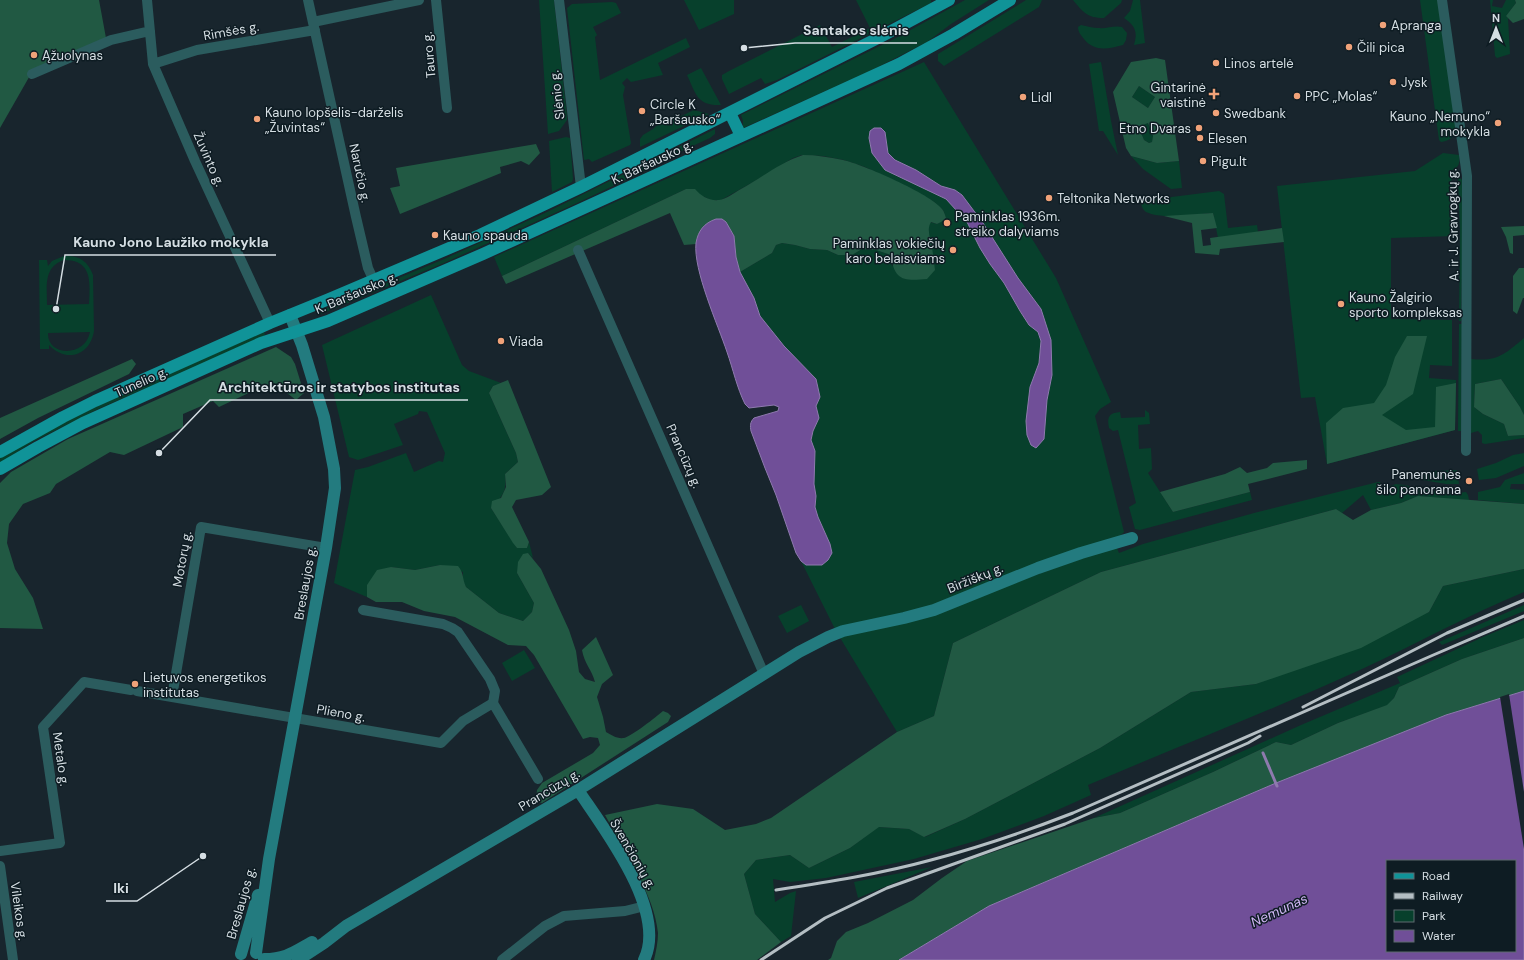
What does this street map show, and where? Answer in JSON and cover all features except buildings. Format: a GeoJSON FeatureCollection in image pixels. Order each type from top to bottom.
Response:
{"type":"FeatureCollection","features":[{"type":"Feature","properties":{"kind":"main road","name":"K. Baršausko g."},"geometry":{"type":"LineString","coordinates":[[290,315],[480,235],[581,188],[882,36],[949,0]]}},
{"type":"Feature","properties":{"kind":"main road","name":"K. Baršausko g."},"geometry":{"type":"LineString","coordinates":[[298,331],[328,321],[490,250],[906,61],[970,25],[1010,0]]}},
{"type":"Feature","properties":{"kind":"main road"},"geometry":{"type":"LineString","coordinates":[[730,113],[742,136]]}},
{"type":"Feature","properties":{"kind":"main road","name":"Tunelio g."},"geometry":{"type":"LineString","coordinates":[[0,452],[89,404],[290,315]]}},
{"type":"Feature","properties":{"kind":"main road","name":"Tunelio g."},"geometry":{"type":"LineString","coordinates":[[0,469],[83,423],[261,343],[298,331]]}},
{"type":"Feature","properties":{"kind":"street","name":"Žuvinto g."},"geometry":{"type":"LineString","coordinates":[[147,0],[153,64],[195,162],[270,323]]}},
{"type":"Feature","properties":{"kind":"street","name":"Naručio g."},"geometry":{"type":"LineString","coordinates":[[308,0],[368,268],[374,280]]}},
{"type":"Feature","properties":{"kind":"street"},"geometry":{"type":"LineString","coordinates":[[314,26],[419,0]]}},
{"type":"Feature","properties":{"kind":"street","name":"Tauro g."},"geometry":{"type":"LineString","coordinates":[[436,0],[447,108]]}},
{"type":"Feature","properties":{"kind":"street","name":"Slėnio g."},"geometry":{"type":"LineString","coordinates":[[559,0],[581,188]]}},
{"type":"Feature","properties":{"kind":"street","name":"A. ir J. Gravrogkų g."},"geometry":{"type":"LineString","coordinates":[[1442,0],[1467,176],[1466,451]]}},
{"type":"Feature","properties":{"kind":"street","name":"Rimšės g."},"geometry":{"type":"LineString","coordinates":[[153,64],[197,50],[314,26]]}},
{"type":"Feature","properties":{"kind":"street"},"geometry":{"type":"LineString","coordinates":[[32,74],[111,40],[150,31]]}},
{"type":"Feature","properties":{"kind":"street","name":"Prancūzų g."},"geometry":{"type":"LineString","coordinates":[[578,250],[764,674]]}},
{"type":"Feature","properties":{"kind":"street","name":"Breslaujos g."},"geometry":{"type":"LineString","coordinates":[[262,957],[269,859],[326,548],[335,488],[334,469],[324,417],[298,331],[290,315]]}},
{"type":"Feature","properties":{"kind":"street","name":"Motorų g."},"geometry":{"type":"LineString","coordinates":[[172,697],[201,527],[326,548]]}},
{"type":"Feature","properties":{"kind":"street","name":"Biržiškų g."},"geometry":{"type":"LineString","coordinates":[[828,636],[843,631],[934,610],[1038,568],[1081,553],[1132,538]]}},
{"type":"Feature","properties":{"kind":"street"},"geometry":{"type":"LineString","coordinates":[[363,610],[443,624],[458,632],[490,679],[495,691],[493,703],[538,779]]}},
{"type":"Feature","properties":{"kind":"street","name":"Prancūzų g."},"geometry":{"type":"LineString","coordinates":[[239,957],[251,951],[262,957],[279,959],[298,958],[324,943],[346,926],[578,790],[764,674],[828,636]]}},
{"type":"Feature","properties":{"kind":"street","name":"Metalo g."},"geometry":{"type":"LineString","coordinates":[[0,851],[60,843],[43,727],[84,682],[172,697]]}},
{"type":"Feature","properties":{"kind":"street","name":"Plieno g."},"geometry":{"type":"LineString","coordinates":[[172,697],[441,743],[463,721],[493,703]]}},
{"type":"Feature","properties":{"kind":"street","name":"Švenčionių g."},"geometry":{"type":"LineString","coordinates":[[578,790],[620,854],[645,906],[649,924],[649,936],[644,960]]}},
{"type":"Feature","properties":{"kind":"street","name":"Breslaujos g."},"geometry":{"type":"LineString","coordinates":[[239,957],[269,859]]}},
{"type":"Feature","properties":{"kind":"street","name":"Vileikos g."},"geometry":{"type":"LineString","coordinates":[[0,866],[13,960]]}},
{"type":"Feature","properties":{"kind":"street"},"geometry":{"type":"LineString","coordinates":[[502,960],[545,926],[564,916],[625,911],[645,906]]}},
{"type":"Feature","properties":{"kind":"green space","name":"Ąžuolynas"},"geometry":{"type":"Polygon","coordinates":[[[0,0],[99,0],[106,38],[32,72],[0,128],[0,0]]]}},
{"type":"Feature","properties":{"kind":"green space"},"geometry":{"type":"Polygon","coordinates":[[[539,0],[554,0],[567,116],[567,120],[559,131],[548,134],[539,0]]]}},
{"type":"Feature","properties":{"kind":"green space"},"geometry":{"type":"Polygon","coordinates":[[[684,0],[734,0],[734,14],[699,30],[684,0]]]}},
{"type":"Feature","properties":{"kind":"green space"},"geometry":{"type":"Polygon","coordinates":[[[856,0],[931,0],[931,3],[777,80],[765,84],[761,78],[729,94],[722,79],[722,75],[820,25],[832,47],[870,28],[856,0]]]}},
{"type":"Feature","properties":{"kind":"green space"},"geometry":{"type":"Polygon","coordinates":[[[965,0],[989,0],[951,24],[927,42],[872,70],[743,128],[741,115],[896,38],[965,0]]]}},
{"type":"Feature","properties":{"kind":"green space"},"geometry":{"type":"Polygon","coordinates":[[[1026,0],[1042,0],[1039,7],[944,66],[938,61],[938,54],[1026,0]]]}},
{"type":"Feature","properties":{"kind":"green space"},"geometry":{"type":"Polygon","coordinates":[[[1073,0],[1122,0],[1121,3],[1104,18],[1098,18],[1086,14],[1073,0]]]}},
{"type":"Feature","properties":{"kind":"green space"},"geometry":{"type":"Polygon","coordinates":[[[1133,0],[1140,0],[1145,43],[1134,45],[1136,36],[1135,29],[1124,18],[1130,11],[1133,0]]]}},
{"type":"Feature","properties":{"kind":"green space"},"geometry":{"type":"Polygon","coordinates":[[[1420,0],[1438,0],[1457,131],[1446,141],[1441,142],[1439,140],[1420,0]]]}},
{"type":"Feature","properties":{"kind":"green space"},"geometry":{"type":"Polygon","coordinates":[[[1490,0],[1493,0],[1492,6],[1502,8],[1506,0],[1515,0],[1516,3],[1506,16],[1508,18],[1510,54],[1497,58],[1495,56],[1490,0]]]}},
{"type":"Feature","properties":{"kind":"green space"},"geometry":{"type":"Polygon","coordinates":[[[1515,0],[1524,0],[1524,19],[1513,23],[1506,16],[1516,3],[1515,0]]]}},
{"type":"Feature","properties":{"kind":"green space"},"geometry":{"type":"Polygon","coordinates":[[[616,3],[621,13],[593,27],[597,35],[595,37],[600,80],[686,38],[690,47],[658,63],[663,75],[631,82],[627,78],[622,83],[625,87],[623,95],[631,143],[630,145],[592,162],[589,159],[584,160],[567,8],[572,4],[616,3]]]}},
{"type":"Feature","properties":{"kind":"green space"},"geometry":{"type":"Polygon","coordinates":[[[1081,25],[1096,28],[1116,26],[1122,27],[1127,33],[1126,40],[1123,45],[1112,48],[1097,48],[1088,43],[1081,35],[1078,27],[1081,25]]]}},
{"type":"Feature","properties":{"kind":"green space"},"geometry":{"type":"Polygon","coordinates":[[[1156,58],[1165,60],[1179,161],[1157,163],[1131,156],[1126,148],[1113,92],[1131,62],[1156,58]],[[1139,86],[1132,97],[1148,108],[1155,97],[1139,86]],[[1148,123],[1143,125],[1140,130],[1144,140],[1149,143],[1152,142],[1153,136],[1148,123]]]}},
{"type":"Feature","properties":{"kind":"green space"},"geometry":{"type":"Polygon","coordinates":[[[924,62],[1056,278],[1111,402],[1100,409],[1095,416],[1124,532],[1120,536],[939,604],[835,629],[801,561],[806,565],[830,544],[815,507],[815,451],[811,440],[816,425],[818,412],[816,406],[820,397],[816,379],[784,346],[760,316],[740,272],[772,253],[776,245],[782,243],[810,249],[827,250],[838,255],[852,255],[862,249],[876,250],[891,255],[892,266],[932,246],[929,234],[930,222],[937,224],[946,218],[943,210],[934,202],[865,167],[844,160],[823,156],[802,155],[793,158],[721,200],[711,200],[686,189],[502,276],[494,257],[924,62]],[[874,128],[896,176],[912,182],[946,199],[967,222],[980,248],[1004,283],[1029,325],[1038,332],[1041,341],[1039,363],[1030,387],[1026,430],[1047,400],[1052,375],[1041,309],[1018,278],[983,223],[962,195],[955,190],[941,186],[916,170],[895,160],[888,153],[885,132],[874,128]]]}},
{"type":"Feature","properties":{"kind":"green space"},"geometry":{"type":"Polygon","coordinates":[[[1101,62],[1118,155],[1103,131],[1099,131],[1089,64],[1101,62]]]}},
{"type":"Feature","properties":{"kind":"green space"},"geometry":{"type":"Polygon","coordinates":[[[701,68],[721,105],[713,105],[702,101],[695,93],[687,75],[701,68]]]}},
{"type":"Feature","properties":{"kind":"green space"},"geometry":{"type":"Polygon","coordinates":[[[1139,86],[1155,97],[1148,108],[1132,97],[1139,86]]]}},
{"type":"Feature","properties":{"kind":"green space"},"geometry":{"type":"Polygon","coordinates":[[[694,110],[709,114],[640,147],[640,139],[643,135],[661,122],[675,119],[694,110]]]}},
{"type":"Feature","properties":{"kind":"green space"},"geometry":{"type":"Polygon","coordinates":[[[1148,123],[1153,137],[1152,142],[1149,143],[1144,140],[1140,130],[1143,125],[1148,123]]]}},
{"type":"Feature","properties":{"kind":"green space"},"geometry":{"type":"Polygon","coordinates":[[[715,129],[715,134],[710,138],[575,204],[444,263],[321,314],[319,311],[442,260],[547,212],[715,129]]]}},
{"type":"Feature","properties":{"kind":"green space"},"geometry":{"type":"Polygon","coordinates":[[[566,137],[570,138],[573,179],[572,182],[552,192],[549,141],[566,137]]]}},
{"type":"Feature","properties":{"kind":"green space"},"geometry":{"type":"Polygon","coordinates":[[[536,144],[540,153],[529,165],[521,161],[500,167],[501,173],[400,214],[390,188],[400,186],[396,168],[536,144]]]}},
{"type":"Feature","properties":{"kind":"green space","name":"Kauno Žalgirio sporto kompleksas"},"geometry":{"type":"Polygon","coordinates":[[[1443,153],[1459,155],[1458,165],[1451,171],[1454,236],[1391,238],[1391,319],[1452,320],[1452,366],[1430,365],[1429,378],[1456,380],[1455,430],[1327,464],[1315,397],[1301,398],[1277,186],[1415,171],[1443,153]]]}},
{"type":"Feature","properties":{"kind":"green space"},"geometry":{"type":"Polygon","coordinates":[[[803,155],[838,159],[865,167],[911,188],[925,196],[942,209],[946,218],[937,224],[931,222],[929,228],[935,270],[927,279],[912,280],[902,278],[898,275],[892,264],[891,255],[876,250],[862,249],[852,255],[838,255],[827,250],[810,249],[782,243],[776,245],[772,253],[740,272],[736,257],[734,235],[722,219],[697,238],[696,244],[684,245],[670,213],[506,284],[502,276],[686,189],[695,189],[709,199],[722,199],[730,196],[779,166],[803,155]]]}},
{"type":"Feature","properties":{"kind":"green space"},"geometry":{"type":"Polygon","coordinates":[[[1131,156],[1157,163],[1179,161],[1182,188],[1171,189],[1143,169],[1131,156]]]}},
{"type":"Feature","properties":{"kind":"green space"},"geometry":{"type":"Polygon","coordinates":[[[1458,178],[1462,180],[1463,226],[1461,321],[1459,321],[1460,230],[1458,178]]]}},
{"type":"Feature","properties":{"kind":"green space"},"geometry":{"type":"Polygon","coordinates":[[[1219,191],[1224,194],[1228,228],[1257,225],[1258,232],[1218,238],[1213,213],[1161,216],[1146,212],[1141,204],[1148,200],[1219,191]]]}},
{"type":"Feature","properties":{"kind":"green space"},"geometry":{"type":"Polygon","coordinates":[[[1213,213],[1217,228],[1201,230],[1203,246],[1211,245],[1210,238],[1282,228],[1284,242],[1220,249],[1219,255],[1195,253],[1192,223],[1164,216],[1213,213]]]}},
{"type":"Feature","properties":{"kind":"green space"},"geometry":{"type":"Polygon","coordinates":[[[1524,226],[1524,235],[1513,236],[1513,254],[1510,253],[1506,237],[1501,227],[1524,226]]]}},
{"type":"Feature","properties":{"kind":"green space"},"geometry":{"type":"Polygon","coordinates":[[[64,256],[78,258],[86,263],[93,275],[94,331],[92,340],[88,346],[76,354],[63,354],[56,351],[49,345],[49,349],[40,349],[39,260],[47,260],[48,266],[52,261],[64,256]],[[64,260],[52,267],[49,273],[47,285],[47,305],[89,304],[90,288],[88,274],[85,268],[73,261],[64,260]],[[90,332],[48,333],[49,341],[53,346],[60,350],[67,351],[74,350],[81,346],[87,340],[90,332]]]}},
{"type":"Feature","properties":{"kind":"green space"},"geometry":{"type":"Polygon","coordinates":[[[1519,268],[1524,268],[1524,298],[1517,314],[1513,311],[1513,276],[1519,268]]]}},
{"type":"Feature","properties":{"kind":"green space"},"geometry":{"type":"Polygon","coordinates":[[[431,295],[462,365],[469,371],[501,383],[493,386],[489,393],[516,453],[518,462],[505,474],[505,489],[499,500],[491,508],[517,548],[527,548],[529,542],[533,558],[528,553],[517,573],[534,603],[532,612],[523,621],[499,613],[466,587],[463,581],[463,572],[440,565],[415,570],[391,567],[367,585],[367,597],[334,583],[355,470],[368,467],[406,453],[414,472],[439,461],[443,462],[445,453],[427,412],[419,411],[418,414],[394,424],[403,445],[358,460],[349,457],[322,345],[431,295]]]}},
{"type":"Feature","properties":{"kind":"green space"},"geometry":{"type":"Polygon","coordinates":[[[1459,324],[1462,324],[1461,431],[1458,431],[1459,324]]]}},
{"type":"Feature","properties":{"kind":"green space"},"geometry":{"type":"Polygon","coordinates":[[[264,332],[264,336],[98,409],[34,441],[0,463],[0,458],[64,423],[130,391],[264,332]]]}},
{"type":"Feature","properties":{"kind":"green space"},"geometry":{"type":"Polygon","coordinates":[[[1407,336],[1427,336],[1413,394],[1382,415],[1406,430],[1435,427],[1436,387],[1456,383],[1455,430],[1327,464],[1326,423],[1343,408],[1374,403],[1386,385],[1395,357],[1407,336]]]}},
{"type":"Feature","properties":{"kind":"green space"},"geometry":{"type":"Polygon","coordinates":[[[1524,338],[1524,415],[1501,379],[1475,384],[1474,407],[1483,414],[1504,424],[1508,436],[1524,435],[1524,438],[1485,444],[1482,443],[1482,435],[1478,431],[1471,433],[1471,359],[1480,360],[1500,356],[1524,338]]]}},
{"type":"Feature","properties":{"kind":"green space"},"geometry":{"type":"Polygon","coordinates":[[[276,347],[291,357],[295,364],[304,393],[296,400],[274,383],[257,389],[219,407],[213,401],[183,414],[183,427],[124,455],[110,452],[56,484],[50,493],[23,504],[9,524],[7,543],[15,569],[33,598],[43,629],[0,628],[0,483],[11,472],[68,439],[276,347]]]}},
{"type":"Feature","properties":{"kind":"green space"},"geometry":{"type":"Polygon","coordinates":[[[132,359],[136,364],[129,374],[38,418],[0,439],[0,418],[132,359]]]}},
{"type":"Feature","properties":{"kind":"green space"},"geometry":{"type":"Polygon","coordinates":[[[1501,379],[1524,415],[1524,435],[1508,436],[1504,424],[1483,414],[1474,407],[1475,384],[1501,379]]]}},
{"type":"Feature","properties":{"kind":"green space"},"geometry":{"type":"Polygon","coordinates":[[[508,380],[551,487],[542,495],[516,500],[512,507],[529,542],[527,548],[517,548],[491,508],[492,501],[501,498],[506,487],[505,474],[518,462],[516,453],[489,393],[493,386],[508,380]]]}},
{"type":"Feature","properties":{"kind":"green space"},"geometry":{"type":"Polygon","coordinates":[[[1145,410],[1149,413],[1150,424],[1138,425],[1139,449],[1151,448],[1152,469],[1148,473],[1173,512],[1250,492],[1252,500],[1140,530],[1135,529],[1129,507],[1136,503],[1118,430],[1113,431],[1109,428],[1108,419],[1111,415],[1120,412],[1121,418],[1145,417],[1145,410]]]}},
{"type":"Feature","properties":{"kind":"green space"},"geometry":{"type":"Polygon","coordinates":[[[1524,453],[1524,466],[1496,478],[1479,480],[1477,469],[1496,463],[1513,455],[1524,453]]]}},
{"type":"Feature","properties":{"kind":"green space"},"geometry":{"type":"Polygon","coordinates":[[[1307,460],[1307,469],[1248,484],[1250,492],[1173,512],[1160,492],[1225,474],[1240,467],[1247,473],[1267,468],[1273,463],[1307,460]]]}},
{"type":"Feature","properties":{"kind":"green space"},"geometry":{"type":"Polygon","coordinates":[[[1457,470],[1459,484],[1446,484],[1411,478],[1412,476],[1435,471],[1457,470]]]}},
{"type":"Feature","properties":{"kind":"green space"},"geometry":{"type":"Polygon","coordinates":[[[1524,473],[1524,484],[1511,484],[1510,489],[1524,490],[1524,504],[1478,500],[1478,492],[1500,487],[1505,480],[1524,473]]]}},
{"type":"Feature","properties":{"kind":"green space"},"geometry":{"type":"Polygon","coordinates":[[[1380,482],[1383,489],[1396,484],[1449,494],[1466,492],[1469,500],[1418,496],[1401,503],[1371,510],[1363,495],[1342,513],[1336,509],[1101,572],[953,643],[934,716],[897,732],[839,636],[1019,581],[1116,546],[1119,553],[1143,544],[1254,513],[1380,482]]]}},
{"type":"Feature","properties":{"kind":"green space"},"geometry":{"type":"Polygon","coordinates":[[[1418,496],[1524,504],[1524,569],[1443,586],[1429,612],[1361,648],[1256,684],[1191,692],[1100,748],[965,819],[924,837],[909,829],[879,827],[850,848],[809,868],[790,855],[756,860],[744,874],[755,914],[781,942],[757,960],[654,960],[658,933],[656,919],[651,904],[637,872],[605,815],[657,804],[693,809],[725,830],[756,824],[771,818],[897,732],[934,716],[953,643],[1101,572],[1336,509],[1353,520],[1371,510],[1401,503],[1418,496]]]}},
{"type":"Feature","properties":{"kind":"green space"},"geometry":{"type":"Polygon","coordinates":[[[528,553],[541,569],[569,630],[576,651],[579,672],[585,679],[595,682],[584,659],[582,650],[596,637],[613,675],[602,684],[597,697],[606,732],[617,737],[624,738],[628,737],[650,722],[663,711],[671,716],[668,722],[542,803],[536,801],[537,790],[542,783],[593,753],[600,745],[598,738],[590,737],[583,739],[534,655],[526,646],[508,645],[455,617],[424,611],[402,602],[376,602],[367,597],[367,585],[377,570],[391,567],[415,570],[440,565],[458,566],[466,587],[499,613],[523,621],[532,612],[534,603],[517,573],[518,562],[523,554],[528,553]]]}},
{"type":"Feature","properties":{"kind":"green space"},"geometry":{"type":"Polygon","coordinates":[[[1524,569],[1524,592],[1328,684],[1088,785],[1091,795],[1044,816],[982,839],[914,859],[826,878],[790,882],[773,879],[775,902],[796,891],[791,936],[781,942],[755,914],[744,874],[756,860],[790,855],[809,868],[850,848],[878,827],[909,829],[925,837],[965,819],[1100,748],[1191,692],[1256,684],[1429,612],[1443,586],[1524,569]]]}},
{"type":"Feature","properties":{"kind":"green space"},"geometry":{"type":"Polygon","coordinates":[[[801,605],[809,621],[787,633],[778,616],[801,605]]]}},
{"type":"Feature","properties":{"kind":"green space"},"geometry":{"type":"Polygon","coordinates":[[[1524,605],[1524,611],[1442,645],[1439,642],[1524,605]]]}},
{"type":"Feature","properties":{"kind":"green space"},"geometry":{"type":"Polygon","coordinates":[[[1524,620],[1524,638],[1462,659],[1399,687],[1394,698],[1388,705],[1338,723],[1291,745],[1276,742],[1213,772],[1120,813],[1094,818],[1301,725],[1400,683],[1397,677],[1483,637],[1524,620]]]}},
{"type":"Feature","properties":{"kind":"green space"},"geometry":{"type":"Polygon","coordinates":[[[1524,638],[1524,691],[1446,715],[1276,783],[989,906],[899,960],[828,960],[831,958],[837,941],[846,932],[868,923],[913,900],[967,861],[1094,818],[1120,813],[1213,772],[1276,742],[1291,745],[1338,723],[1387,705],[1394,698],[1399,687],[1462,659],[1524,638]]]}},
{"type":"Feature","properties":{"kind":"green space"},"geometry":{"type":"Polygon","coordinates":[[[524,650],[535,668],[512,681],[502,663],[524,650]]]}},
{"type":"Feature","properties":{"kind":"green space"},"geometry":{"type":"Polygon","coordinates":[[[932,867],[858,898],[854,882],[932,867]]]}},
{"type":"Feature","properties":{"kind":"water"},"geometry":{"type":"Polygon","coordinates":[[[874,128],[881,128],[885,132],[888,153],[895,160],[916,170],[941,186],[955,190],[962,195],[983,223],[1018,278],[1041,309],[1051,340],[1052,375],[1047,400],[1044,439],[1036,448],[1031,445],[1027,435],[1026,421],[1030,387],[1039,363],[1041,341],[1038,332],[1029,325],[1004,283],[980,248],[967,222],[946,199],[885,170],[872,153],[869,138],[870,131],[874,128]]]}},
{"type":"Feature","properties":{"kind":"water"},"geometry":{"type":"Polygon","coordinates":[[[716,219],[722,219],[726,222],[734,236],[736,257],[740,272],[754,298],[760,316],[784,346],[816,379],[820,397],[816,406],[819,418],[811,440],[815,451],[815,507],[830,544],[832,553],[828,560],[822,565],[806,565],[801,561],[796,553],[776,495],[751,431],[750,427],[754,418],[778,411],[779,407],[774,405],[749,408],[745,404],[702,282],[698,268],[696,243],[702,228],[716,219]]]}},
{"type":"Feature","properties":{"kind":"water","name":"Nemunas"},"geometry":{"type":"Polygon","coordinates":[[[1524,691],[1524,960],[899,960],[989,906],[1276,783],[1446,715],[1524,691]]]}},
{"type":"Feature","properties":{"kind":"pier"},"geometry":{"type":"Polygon","coordinates":[[[1509,694],[1524,792],[1524,849],[1500,697],[1509,694]]]}},
{"type":"Feature","properties":{"kind":"waterway"},"geometry":{"type":"LineString","coordinates":[[1263,753],[1277,786]]}},
{"type":"Feature","properties":{"kind":"railway"},"geometry":{"type":"LineString","coordinates":[[1303,707],[1447,633],[1524,600]]}},
{"type":"Feature","properties":{"kind":"railway"},"geometry":{"type":"LineString","coordinates":[[776,890],[854,877],[912,865],[967,850],[1038,826],[1073,813],[1524,616]]}},
{"type":"Feature","properties":{"kind":"railway"},"geometry":{"type":"LineString","coordinates":[[761,960],[825,918],[887,888],[1065,824],[1248,743],[1260,736]]}},
{"type":"Feature","properties":{"kind":"place","name":"Apranga"},"geometry":{"type":"Point","coordinates":[1383,25]}},
{"type":"Feature","properties":{"kind":"place","name":"Čili pica"},"geometry":{"type":"Point","coordinates":[1349,47]}},
{"type":"Feature","properties":{"kind":"place","name":"Santakos slėnis"},"geometry":{"type":"Point","coordinates":[744,48]}},
{"type":"Feature","properties":{"kind":"place","name":"Ąžuolynas"},"geometry":{"type":"Point","coordinates":[34,55]}},
{"type":"Feature","properties":{"kind":"place","name":"Linos artelė"},"geometry":{"type":"Point","coordinates":[1216,63]}},
{"type":"Feature","properties":{"kind":"place","name":"Jysk"},"geometry":{"type":"Point","coordinates":[1393,82]}},
{"type":"Feature","properties":{"kind":"place","name":"Gintarinė vaistinė"},"geometry":{"type":"Point","coordinates":[1214,94]}},
{"type":"Feature","properties":{"kind":"place","name":"PPC „Molas“"},"geometry":{"type":"Point","coordinates":[1297,96]}},
{"type":"Feature","properties":{"kind":"place","name":"Lidl"},"geometry":{"type":"Point","coordinates":[1023,97]}},
{"type":"Feature","properties":{"kind":"place","name":"Circle K „Baršausko“"},"geometry":{"type":"Point","coordinates":[642,111]}},
{"type":"Feature","properties":{"kind":"place","name":"Swedbank"},"geometry":{"type":"Point","coordinates":[1216,113]}},
{"type":"Feature","properties":{"kind":"place","name":"Kauno lopšelis-darželis „Žuvintas“"},"geometry":{"type":"Point","coordinates":[257,119]}},
{"type":"Feature","properties":{"kind":"place","name":"Kauno „Nemuno“ mokykla"},"geometry":{"type":"Point","coordinates":[1498,123]}},
{"type":"Feature","properties":{"kind":"place","name":"Etno Dvaras"},"geometry":{"type":"Point","coordinates":[1199,128]}},
{"type":"Feature","properties":{"kind":"place","name":"Elesen"},"geometry":{"type":"Point","coordinates":[1200,138]}},
{"type":"Feature","properties":{"kind":"place","name":"Pigu.lt"},"geometry":{"type":"Point","coordinates":[1203,161]}},
{"type":"Feature","properties":{"kind":"place","name":"Teltonika Networks"},"geometry":{"type":"Point","coordinates":[1049,198]}},
{"type":"Feature","properties":{"kind":"place","name":"Paminklas 1936m. streiko dalyviams"},"geometry":{"type":"Point","coordinates":[947,223]}},
{"type":"Feature","properties":{"kind":"place","name":"Kauno spauda"},"geometry":{"type":"Point","coordinates":[435,235]}},
{"type":"Feature","properties":{"kind":"place","name":"Paminklas vokiečių karo belaisviams"},"geometry":{"type":"Point","coordinates":[953,250]}},
{"type":"Feature","properties":{"kind":"place","name":"Kauno Žalgirio sporto kompleksas"},"geometry":{"type":"Point","coordinates":[1341,304]}},
{"type":"Feature","properties":{"kind":"place","name":"Kauno Jono Laužiko mokykla"},"geometry":{"type":"Point","coordinates":[56,309]}},
{"type":"Feature","properties":{"kind":"place","name":"Viada"},"geometry":{"type":"Point","coordinates":[501,341]}},
{"type":"Feature","properties":{"kind":"place","name":"Architektūros ir statybos institutas"},"geometry":{"type":"Point","coordinates":[159,453]}},
{"type":"Feature","properties":{"kind":"place","name":"Panemunės šilo panorama"},"geometry":{"type":"Point","coordinates":[1469,481]}},
{"type":"Feature","properties":{"kind":"place","name":"Lietuvos energetikos institutas"},"geometry":{"type":"Point","coordinates":[135,684]}},
{"type":"Feature","properties":{"kind":"place","name":"Iki"},"geometry":{"type":"Point","coordinates":[203,856]}}]}
